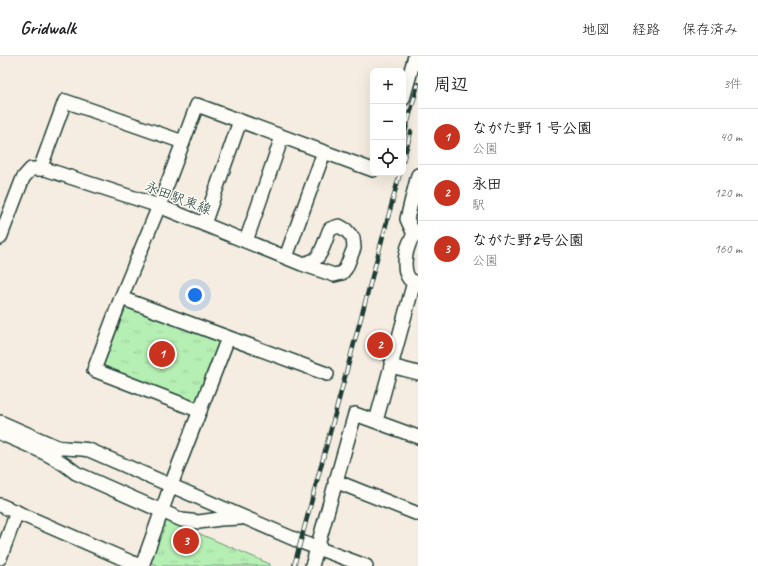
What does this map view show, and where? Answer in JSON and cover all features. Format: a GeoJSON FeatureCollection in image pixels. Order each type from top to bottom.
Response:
{"type":"FeatureCollection","features":[{"type":"Feature","properties":{"kind":"street"},"geometry":{"type":"LineString","coordinates":[[406,88],[415,56]]}},
{"type":"Feature","properties":{"kind":"street"},"geometry":{"type":"LineString","coordinates":[[0,238],[23,178],[31,169],[40,169],[65,101],[182,142]]}},
{"type":"Feature","properties":{"kind":"street"},"geometry":{"type":"LineString","coordinates":[[200,411],[94,370],[197,105],[370,169]]}},
{"type":"Feature","properties":{"kind":"street"},"geometry":{"type":"LineString","coordinates":[[204,224],[240,121]]}},
{"type":"Feature","properties":{"kind":"street"},"geometry":{"type":"LineString","coordinates":[[246,241],[282,137]]}},
{"type":"Feature","properties":{"kind":"street"},"geometry":{"type":"LineString","coordinates":[[286,257],[324,152]]}},
{"type":"Feature","properties":{"kind":"street","name":"永田駅東線"},"geometry":{"type":"LineString","coordinates":[[40,169],[45,169],[158,206],[302,264]]}},
{"type":"Feature","properties":{"kind":"street"},"geometry":{"type":"LineString","coordinates":[[376,421],[416,282],[410,280],[406,274],[404,266],[410,240],[416,233],[407,219],[418,175]]}},
{"type":"Feature","properties":{"kind":"street"},"geometry":{"type":"LineString","coordinates":[[121,298],[327,374]]}},
{"type":"Feature","properties":{"kind":"street"},"geometry":{"type":"LineString","coordinates":[[0,505],[141,566],[228,338]]}},
{"type":"Feature","properties":{"kind":"street"},"geometry":{"type":"LineString","coordinates":[[391,366],[418,373]]}},
{"type":"Feature","properties":{"kind":"street"},"geometry":{"type":"LineString","coordinates":[[312,566],[355,414],[418,437]]}},
{"type":"Feature","properties":{"kind":"street"},"geometry":{"type":"LineString","coordinates":[[0,422],[57,447],[89,450],[301,542],[318,547],[363,566]]}},
{"type":"Feature","properties":{"kind":"street"},"geometry":{"type":"LineString","coordinates":[[0,433],[49,454],[62,461],[76,473],[182,520],[199,522],[245,518]]}},
{"type":"Feature","properties":{"kind":"street"},"geometry":{"type":"LineString","coordinates":[[335,482],[418,514]]}},
{"type":"Feature","properties":{"kind":"street"},"geometry":{"type":"LineString","coordinates":[[0,558],[17,512]]}},
{"type":"Feature","properties":{"kind":"street"},"geometry":{"type":"LineString","coordinates":[[318,547],[337,566]]}},
{"type":"Feature","properties":{"kind":"street"},"geometry":{"type":"LineString","coordinates":[[0,562],[9,566]]}},
{"type":"Feature","properties":{"kind":"green space"},"geometry":{"type":"Polygon","coordinates":[[[127,305],[221,341],[198,403],[103,367],[127,305]]]}},
{"type":"Feature","properties":{"kind":"green space"},"geometry":{"type":"Polygon","coordinates":[[[165,519],[270,564],[270,566],[159,566],[149,562],[165,519]]]}},
{"type":"Feature","properties":{"kind":"building"},"geometry":{"type":"Polygon","coordinates":[[[377,333],[389,336],[385,348],[387,349],[384,360],[371,356],[377,333]]]}},
{"type":"Feature","properties":{"kind":"railway"},"geometry":{"type":"LineString","coordinates":[[406,129],[418,84]]}},
{"type":"Feature","properties":{"kind":"railway"},"geometry":{"type":"LineString","coordinates":[[406,150],[411,132]]}},
{"type":"Feature","properties":{"kind":"railway"},"geometry":{"type":"LineString","coordinates":[[294,566],[399,176]]}},
{"type":"Feature","properties":{"kind":"place","name":"永田"},"geometry":{"type":"Point","coordinates":[380,345]}},
{"type":"Feature","properties":{"kind":"place","name":"ながた野１号公園"},"geometry":{"type":"Point","coordinates":[162,354]}},
{"type":"Feature","properties":{"kind":"place","name":"ながた野2号公園"},"geometry":{"type":"Point","coordinates":[186,541]}}]}
